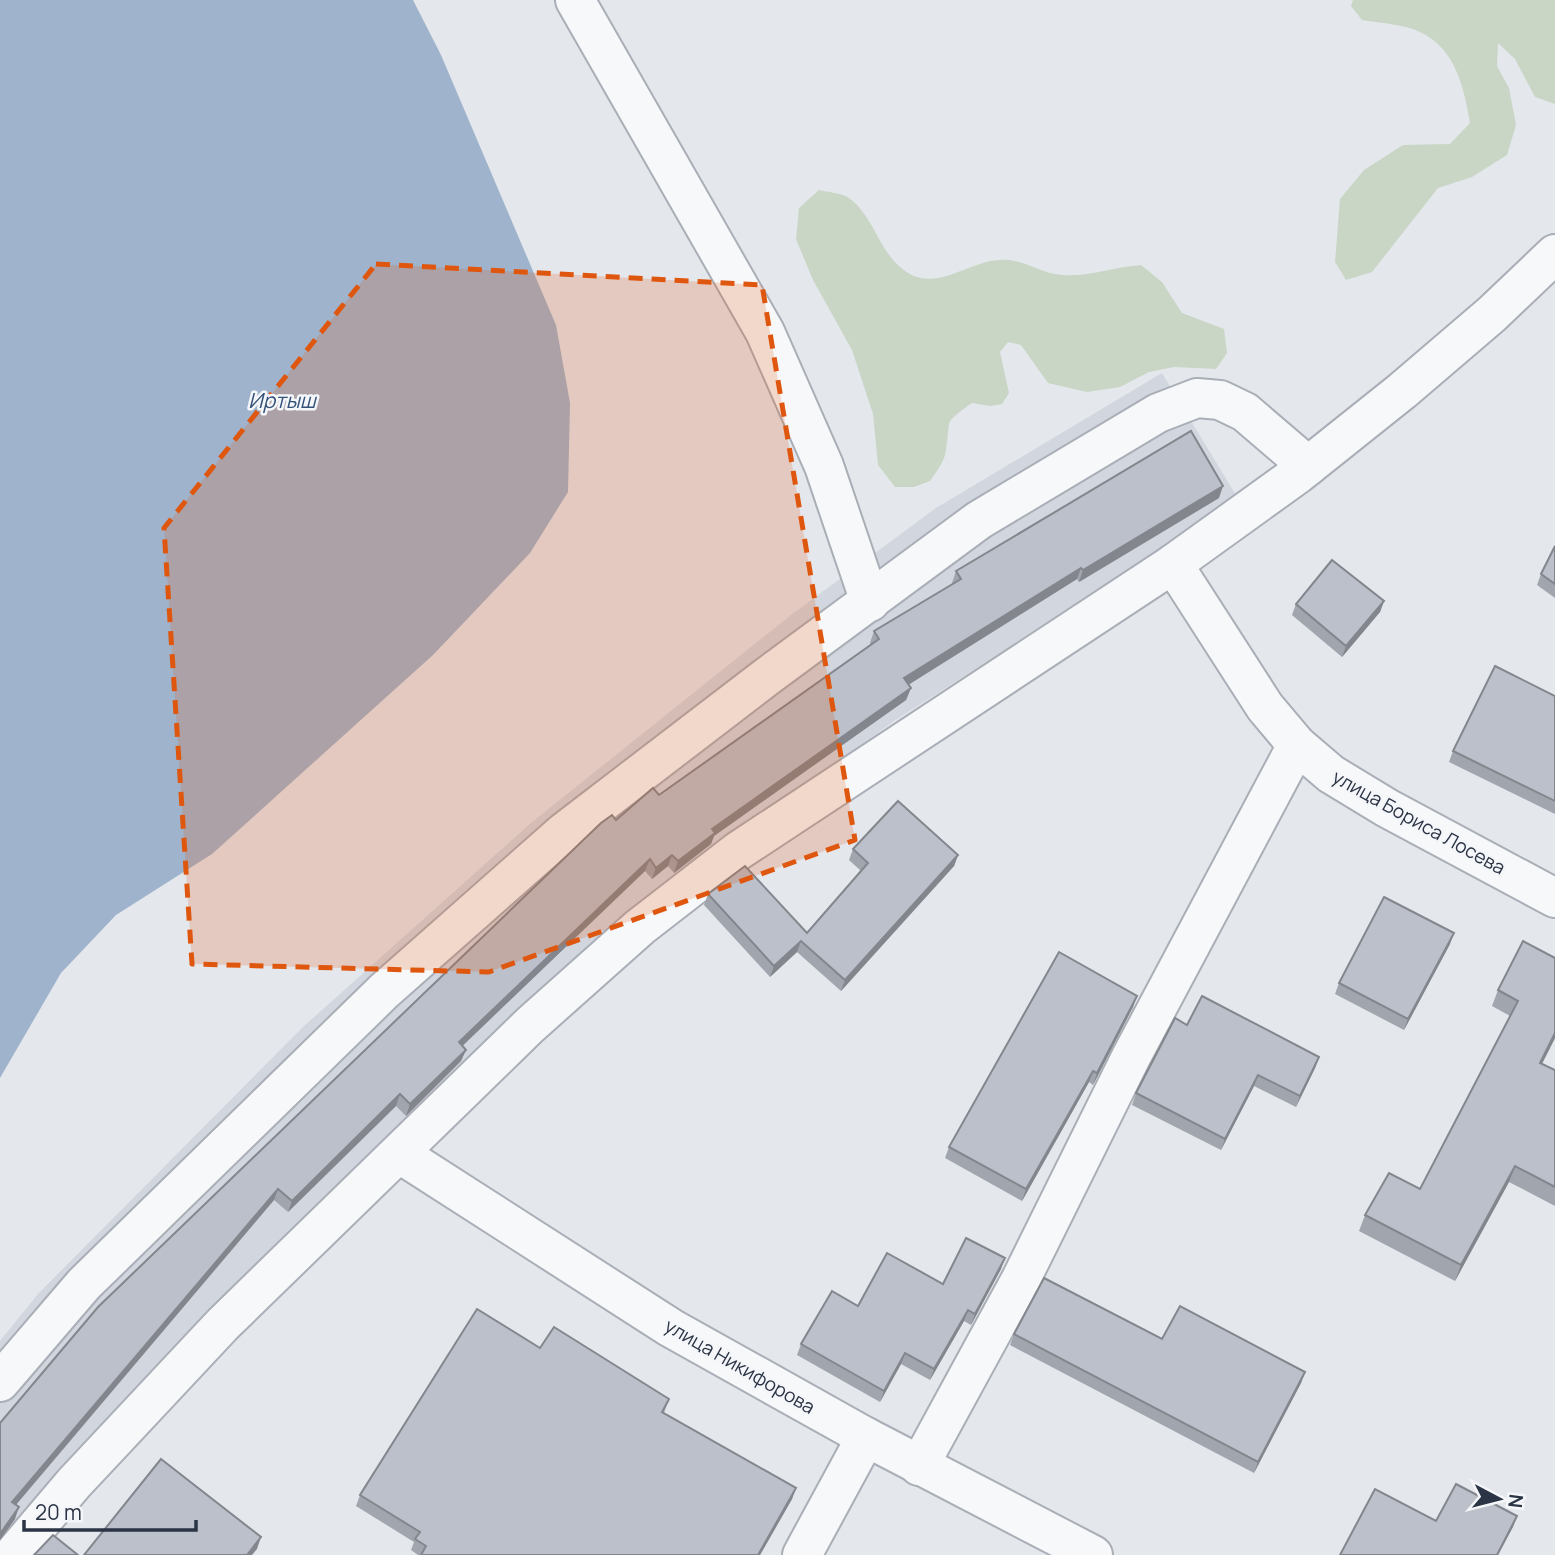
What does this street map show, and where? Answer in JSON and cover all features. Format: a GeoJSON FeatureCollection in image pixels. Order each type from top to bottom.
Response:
{"type":"FeatureCollection","features":[{"type":"Feature","properties":{"kind":"street"},"geometry":{"type":"LineString","coordinates":[[575,0],[765,332],[824,466],[870,602]]}},
{"type":"Feature","properties":{"kind":"street"},"geometry":{"type":"LineString","coordinates":[[13,1555],[74,1483],[223,1324],[530,1026],[640,926],[762,835],[1172,564],[1308,466],[1492,314],[1555,254]]}},
{"type":"Feature","properties":{"kind":"street"},"geometry":{"type":"LineString","coordinates":[[0,1382],[84,1284],[384,991],[565,832],[765,678],[979,520],[1158,413],[1197,398],[1220,400],[1245,412],[1308,466]]}},
{"type":"Feature","properties":{"kind":"street","name":"улица Бориса Лосева"},"geometry":{"type":"LineString","coordinates":[[1172,564],[1265,707],[1297,745],[1331,774],[1387,808],[1555,898]]}},
{"type":"Feature","properties":{"kind":"street"},"geometry":{"type":"LineString","coordinates":[[919,1466],[1021,1279],[1131,1057],[1297,745]]}},
{"type":"Feature","properties":{"kind":"street","name":"улица Никифорова"},"geometry":{"type":"LineString","coordinates":[[400,1154],[671,1328],[919,1466],[1093,1555]]}},
{"type":"Feature","properties":{"kind":"street"},"geometry":{"type":"LineString","coordinates":[[802,1555],[866,1437]]}},
{"type":"Feature","properties":{"kind":"highlighted area"},"geometry":{"type":"Polygon","coordinates":[[[376,264],[762,285],[855,840],[489,972],[192,964],[164,528],[376,264]]]}},
{"type":"Feature","properties":{"kind":"shaded area"},"geometry":{"type":"Polygon","coordinates":[[[1162,373],[1239,500],[894,721],[655,895],[155,1369],[0,1554],[0,1341],[38,1294],[303,1027],[531,823],[791,615],[936,508],[1162,373]]]}},
{"type":"Feature","properties":{"kind":"green space"},"geometry":{"type":"Polygon","coordinates":[[[1353,0],[1555,0],[1555,104],[1535,97],[1515,59],[1498,43],[1497,66],[1509,88],[1516,125],[1507,155],[1472,177],[1438,188],[1372,272],[1346,280],[1335,262],[1340,199],[1364,170],[1403,145],[1450,144],[1470,123],[1461,83],[1442,48],[1414,29],[1362,20],[1351,6],[1353,0]]]}},
{"type":"Feature","properties":{"kind":"green space"},"geometry":{"type":"Polygon","coordinates":[[[819,190],[849,198],[865,215],[890,256],[908,273],[920,278],[943,277],[1000,260],[1016,261],[1062,275],[1082,275],[1141,265],[1162,282],[1182,313],[1224,329],[1227,353],[1216,369],[1174,367],[1149,372],[1120,387],[1087,392],[1048,383],[1021,345],[1008,342],[1000,352],[1009,393],[1002,404],[990,406],[972,403],[962,410],[950,423],[944,458],[930,481],[914,487],[895,487],[878,465],[873,414],[852,350],[813,280],[796,239],[799,208],[819,190]]]}},
{"type":"Feature","properties":{"kind":"water","name":"Иртыш"},"geometry":{"type":"Polygon","coordinates":[[[0,0],[413,0],[441,55],[556,325],[570,403],[568,492],[530,553],[433,655],[212,854],[116,915],[61,973],[0,1078],[0,0]]]}},
{"type":"Feature","properties":{"kind":"building"},"geometry":{"type":"Polygon","coordinates":[[[1191,431],[1223,486],[1083,570],[1081,568],[904,678],[911,688],[712,829],[715,833],[678,861],[672,855],[656,868],[650,859],[459,1042],[466,1050],[410,1104],[400,1094],[292,1201],[278,1189],[12,1502],[19,1507],[0,1534],[0,1423],[98,1307],[601,823],[612,815],[616,820],[653,788],[659,795],[879,639],[874,631],[961,579],[956,571],[1191,431]]]}},
{"type":"Feature","properties":{"kind":"building"},"geometry":{"type":"Polygon","coordinates":[[[1555,546],[1555,584],[1541,574],[1555,546]]]}},
{"type":"Feature","properties":{"kind":"building"},"geometry":{"type":"Polygon","coordinates":[[[1332,560],[1384,601],[1346,646],[1296,604],[1332,560]]]}},
{"type":"Feature","properties":{"kind":"building"},"geometry":{"type":"Polygon","coordinates":[[[1495,666],[1555,696],[1555,801],[1453,751],[1495,666]]]}},
{"type":"Feature","properties":{"kind":"building"},"geometry":{"type":"Polygon","coordinates":[[[898,801],[958,855],[845,980],[801,941],[774,966],[708,894],[745,866],[807,933],[868,863],[853,849],[898,801]]]}},
{"type":"Feature","properties":{"kind":"building"},"geometry":{"type":"Polygon","coordinates":[[[1384,897],[1454,933],[1408,1019],[1339,983],[1384,897]]]}},
{"type":"Feature","properties":{"kind":"building"},"geometry":{"type":"Polygon","coordinates":[[[1523,941],[1555,958],[1555,1033],[1540,1063],[1555,1070],[1555,1187],[1515,1166],[1461,1265],[1365,1215],[1389,1173],[1420,1189],[1518,1001],[1498,990],[1523,941]]]}},
{"type":"Feature","properties":{"kind":"building"},"geometry":{"type":"Polygon","coordinates":[[[1059,952],[1137,996],[1097,1073],[1093,1071],[1026,1189],[949,1147],[1059,952]]]}},
{"type":"Feature","properties":{"kind":"building"},"geometry":{"type":"Polygon","coordinates":[[[1202,996],[1319,1057],[1300,1096],[1258,1075],[1225,1139],[1136,1093],[1175,1018],[1187,1025],[1202,996]]]}},
{"type":"Feature","properties":{"kind":"building"},"geometry":{"type":"Polygon","coordinates":[[[966,1238],[1005,1258],[975,1314],[968,1310],[934,1369],[905,1353],[884,1391],[801,1344],[832,1291],[858,1306],[887,1253],[943,1284],[966,1238]]]}},
{"type":"Feature","properties":{"kind":"building"},"geometry":{"type":"Polygon","coordinates":[[[1044,1278],[1162,1339],[1180,1306],[1305,1372],[1258,1462],[1014,1334],[1044,1278]]]}},
{"type":"Feature","properties":{"kind":"building"},"geometry":{"type":"Polygon","coordinates":[[[477,1309],[540,1348],[554,1327],[669,1399],[662,1412],[796,1488],[758,1555],[421,1555],[426,1546],[415,1539],[420,1532],[360,1495],[477,1309]]]}},
{"type":"Feature","properties":{"kind":"building"},"geometry":{"type":"Polygon","coordinates":[[[161,1459],[261,1537],[247,1555],[84,1555],[161,1459]]]}},
{"type":"Feature","properties":{"kind":"building"},"geometry":{"type":"Polygon","coordinates":[[[1456,1484],[1517,1516],[1497,1555],[1340,1555],[1375,1489],[1436,1521],[1456,1484]]]}},
{"type":"Feature","properties":{"kind":"building"},"geometry":{"type":"Polygon","coordinates":[[[53,1535],[78,1555],[34,1555],[53,1535]]]}}]}
